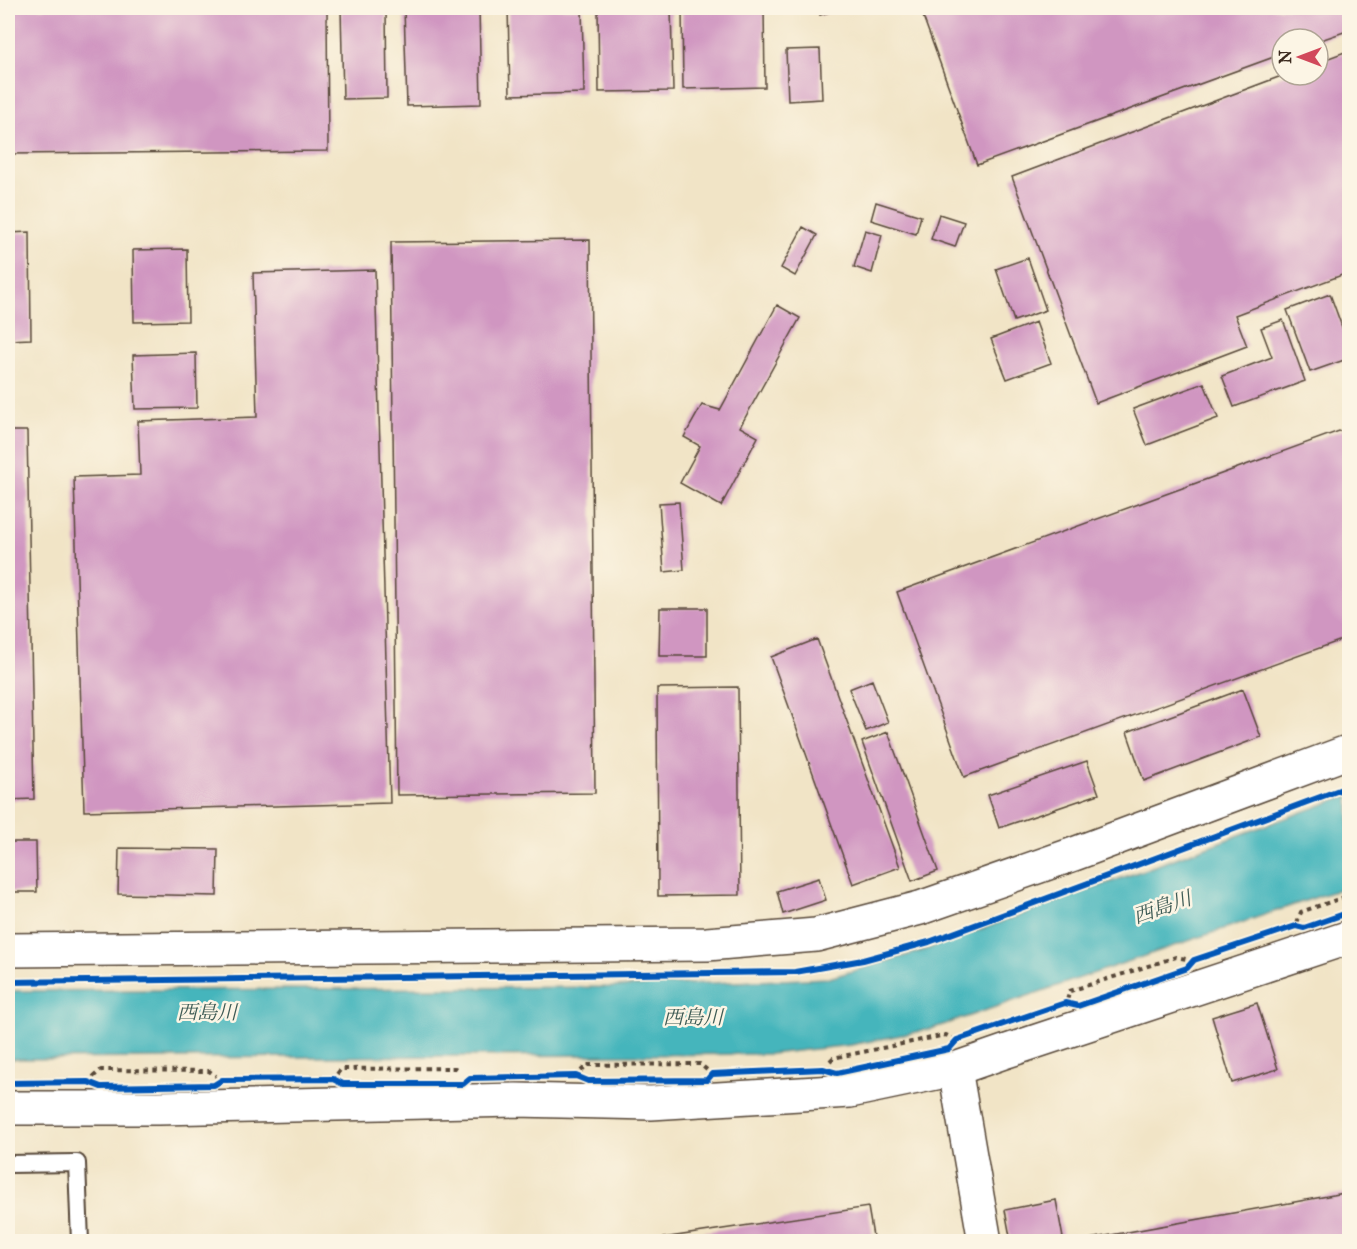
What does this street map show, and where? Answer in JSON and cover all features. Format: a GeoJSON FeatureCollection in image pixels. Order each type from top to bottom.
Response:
{"type":"FeatureCollection","features":[{"type":"Feature","properties":{"kind":"street"},"geometry":{"type":"LineString","coordinates":[[8,950],[706,944],[816,935],[920,908],[1074,854],[1350,751]]}},
{"type":"Feature","properties":{"kind":"street"},"geometry":{"type":"LineString","coordinates":[[8,1108],[158,1108],[516,1100],[651,1103],[850,1091],[956,1055],[1004,1052],[1350,937]]}},
{"type":"Feature","properties":{"kind":"street"},"geometry":{"type":"LineString","coordinates":[[956,1055],[985,1242]]}},
{"type":"Feature","properties":{"kind":"lane"},"geometry":{"type":"LineString","coordinates":[[8,1164],[77,1163],[80,1242]]}},
{"type":"Feature","properties":{"kind":"path"},"geometry":{"type":"LineString","coordinates":[[1304,928],[1296,926],[1301,912],[1350,895]]}},
{"type":"Feature","properties":{"kind":"path"},"geometry":{"type":"LineString","coordinates":[[1071,1005],[1065,1003],[1070,991],[1176,957],[1194,960]]}},
{"type":"Feature","properties":{"kind":"path"},"geometry":{"type":"LineString","coordinates":[[828,1063],[833,1058],[946,1035],[956,1055]]}},
{"type":"Feature","properties":{"kind":"path"},"geometry":{"type":"LineString","coordinates":[[576,1076],[587,1065],[700,1064],[712,1074]]}},
{"type":"Feature","properties":{"kind":"path"},"geometry":{"type":"LineString","coordinates":[[333,1079],[341,1069],[455,1068],[462,1073]]}},
{"type":"Feature","properties":{"kind":"path"},"geometry":{"type":"LineString","coordinates":[[88,1082],[101,1070],[209,1071],[222,1080]]}},
{"type":"Feature","properties":{"kind":"water","name":"西島川"},"geometry":{"type":"Polygon","coordinates":[[[1349,795],[1349,886],[931,1029],[851,1045],[770,1054],[8,1059],[8,991],[614,987],[829,978],[922,951],[1349,795]]]}},
{"type":"Feature","properties":{"kind":"building"},"geometry":{"type":"Polygon","coordinates":[[[8,8],[327,8],[328,151],[8,154],[8,8]]]}},
{"type":"Feature","properties":{"kind":"building"},"geometry":{"type":"Polygon","coordinates":[[[341,8],[386,8],[387,98],[343,99],[341,8]]]}},
{"type":"Feature","properties":{"kind":"building"},"geometry":{"type":"Polygon","coordinates":[[[404,8],[479,8],[481,104],[407,106],[404,8]]]}},
{"type":"Feature","properties":{"kind":"building"},"geometry":{"type":"Polygon","coordinates":[[[508,8],[582,8],[584,93],[510,95],[508,8]]]}},
{"type":"Feature","properties":{"kind":"building"},"geometry":{"type":"Polygon","coordinates":[[[598,8],[671,8],[673,91],[599,92],[598,8]]]}},
{"type":"Feature","properties":{"kind":"building"},"geometry":{"type":"Polygon","coordinates":[[[682,8],[764,8],[765,87],[683,89],[682,8]]]}},
{"type":"Feature","properties":{"kind":"building"},"geometry":{"type":"Polygon","coordinates":[[[818,8],[842,8],[820,15],[818,8]]]}},
{"type":"Feature","properties":{"kind":"building"},"geometry":{"type":"Polygon","coordinates":[[[920,8],[1350,8],[1350,30],[1330,37],[1330,27],[1270,27],[1270,58],[977,165],[920,8]]]}},
{"type":"Feature","properties":{"kind":"building"},"geometry":{"type":"Polygon","coordinates":[[[820,49],[822,99],[788,101],[786,50],[820,49]]]}},
{"type":"Feature","properties":{"kind":"building"},"geometry":{"type":"Polygon","coordinates":[[[1350,50],[1350,272],[1235,315],[1247,346],[1096,403],[1012,177],[1270,80],[1270,87],[1330,87],[1330,58],[1350,50]]]}},
{"type":"Feature","properties":{"kind":"building"},"geometry":{"type":"Polygon","coordinates":[[[876,202],[921,216],[916,234],[871,220],[876,202]]]}},
{"type":"Feature","properties":{"kind":"building"},"geometry":{"type":"Polygon","coordinates":[[[939,214],[964,222],[955,247],[931,239],[939,214]]]}},
{"type":"Feature","properties":{"kind":"building"},"geometry":{"type":"Polygon","coordinates":[[[803,227],[817,235],[795,276],[781,268],[803,227]]]}},
{"type":"Feature","properties":{"kind":"building"},"geometry":{"type":"Polygon","coordinates":[[[865,230],[882,235],[872,273],[854,267],[865,230]]]}},
{"type":"Feature","properties":{"kind":"building"},"geometry":{"type":"Polygon","coordinates":[[[30,232],[31,339],[8,340],[8,233],[30,232]]]}},
{"type":"Feature","properties":{"kind":"building"},"geometry":{"type":"Polygon","coordinates":[[[590,240],[595,793],[397,795],[391,242],[590,240]]]}},
{"type":"Feature","properties":{"kind":"building"},"geometry":{"type":"Polygon","coordinates":[[[187,249],[188,321],[134,322],[133,250],[187,249]]]}},
{"type":"Feature","properties":{"kind":"building"},"geometry":{"type":"Polygon","coordinates":[[[1028,258],[1046,310],[1014,321],[996,269],[1028,258]]]}},
{"type":"Feature","properties":{"kind":"building"},"geometry":{"type":"Polygon","coordinates":[[[375,270],[390,803],[84,811],[74,477],[140,475],[138,421],[257,417],[253,273],[375,270]]]}},
{"type":"Feature","properties":{"kind":"building"},"geometry":{"type":"Polygon","coordinates":[[[1330,294],[1350,349],[1350,358],[1310,372],[1287,310],[1330,294]]]}},
{"type":"Feature","properties":{"kind":"building"},"geometry":{"type":"Polygon","coordinates":[[[777,305],[800,318],[740,427],[758,437],[721,506],[680,483],[700,446],[684,437],[702,405],[720,410],[777,305]]]}},
{"type":"Feature","properties":{"kind":"building"},"geometry":{"type":"Polygon","coordinates":[[[1283,320],[1305,381],[1234,407],[1222,376],[1272,357],[1261,328],[1283,320]]]}},
{"type":"Feature","properties":{"kind":"building"},"geometry":{"type":"Polygon","coordinates":[[[1036,322],[1051,363],[1007,379],[991,339],[1036,322]]]}},
{"type":"Feature","properties":{"kind":"building"},"geometry":{"type":"Polygon","coordinates":[[[196,353],[197,408],[135,409],[133,355],[196,353]]]}},
{"type":"Feature","properties":{"kind":"building"},"geometry":{"type":"Polygon","coordinates":[[[1204,383],[1218,418],[1147,445],[1133,409],[1204,383]]]}},
{"type":"Feature","properties":{"kind":"building"},"geometry":{"type":"Polygon","coordinates":[[[1350,427],[1350,637],[964,777],[897,592],[1350,427]]]}},
{"type":"Feature","properties":{"kind":"building"},"geometry":{"type":"Polygon","coordinates":[[[8,431],[27,431],[34,799],[8,800],[8,431]]]}},
{"type":"Feature","properties":{"kind":"building"},"geometry":{"type":"Polygon","coordinates":[[[679,502],[684,570],[664,572],[659,503],[679,502]]]}},
{"type":"Feature","properties":{"kind":"building"},"geometry":{"type":"Polygon","coordinates":[[[660,608],[707,608],[707,656],[659,656],[660,608]]]}},
{"type":"Feature","properties":{"kind":"building"},"geometry":{"type":"Polygon","coordinates":[[[817,639],[900,867],[853,884],[771,657],[817,639]]]}},
{"type":"Feature","properties":{"kind":"building"},"geometry":{"type":"Polygon","coordinates":[[[872,680],[888,722],[866,731],[849,689],[872,680]]]}},
{"type":"Feature","properties":{"kind":"building"},"geometry":{"type":"Polygon","coordinates":[[[738,687],[740,895],[658,896],[657,688],[738,687]]]}},
{"type":"Feature","properties":{"kind":"building"},"geometry":{"type":"Polygon","coordinates":[[[1243,689],[1261,737],[1144,781],[1127,732],[1243,689]]]}},
{"type":"Feature","properties":{"kind":"building"},"geometry":{"type":"Polygon","coordinates":[[[888,732],[938,871],[912,881],[862,742],[888,732]]]}},
{"type":"Feature","properties":{"kind":"building"},"geometry":{"type":"Polygon","coordinates":[[[1087,761],[1099,794],[999,828],[988,795],[1087,761]]]}},
{"type":"Feature","properties":{"kind":"building"},"geometry":{"type":"Polygon","coordinates":[[[8,842],[36,842],[37,892],[8,892],[8,842]]]}},
{"type":"Feature","properties":{"kind":"building"},"geometry":{"type":"Polygon","coordinates":[[[119,848],[218,849],[217,896],[118,894],[119,848]]]}},
{"type":"Feature","properties":{"kind":"building"},"geometry":{"type":"Polygon","coordinates":[[[819,878],[826,900],[783,914],[777,891],[819,878]]]}},
{"type":"Feature","properties":{"kind":"building"},"geometry":{"type":"Polygon","coordinates":[[[1257,1003],[1278,1069],[1232,1083],[1212,1017],[1257,1003]]]}},
{"type":"Feature","properties":{"kind":"building"},"geometry":{"type":"Polygon","coordinates":[[[1350,1192],[1350,1242],[1084,1242],[1084,1240],[1350,1192]]]}},
{"type":"Feature","properties":{"kind":"building"},"geometry":{"type":"Polygon","coordinates":[[[1056,1200],[1063,1238],[1047,1242],[1011,1242],[1005,1210],[1056,1200]]]}},
{"type":"Feature","properties":{"kind":"building"},"geometry":{"type":"Polygon","coordinates":[[[868,1207],[874,1242],[650,1242],[650,1240],[868,1207]]]}},
{"type":"Feature","properties":{"kind":"cycle path"},"geometry":{"type":"LineString","coordinates":[[8,982],[795,972],[863,960],[929,942],[1350,786]]}},
{"type":"Feature","properties":{"kind":"cycle path"},"geometry":{"type":"LineString","coordinates":[[8,1083],[88,1082],[101,1087],[214,1085],[222,1080],[333,1079],[343,1084],[463,1084],[470,1078],[576,1076],[588,1081],[707,1080],[712,1074],[823,1069],[837,1073],[949,1049],[957,1040],[1065,1003],[1078,1006],[1187,968],[1194,960],[1296,926],[1304,928],[1350,912]]}}]}
